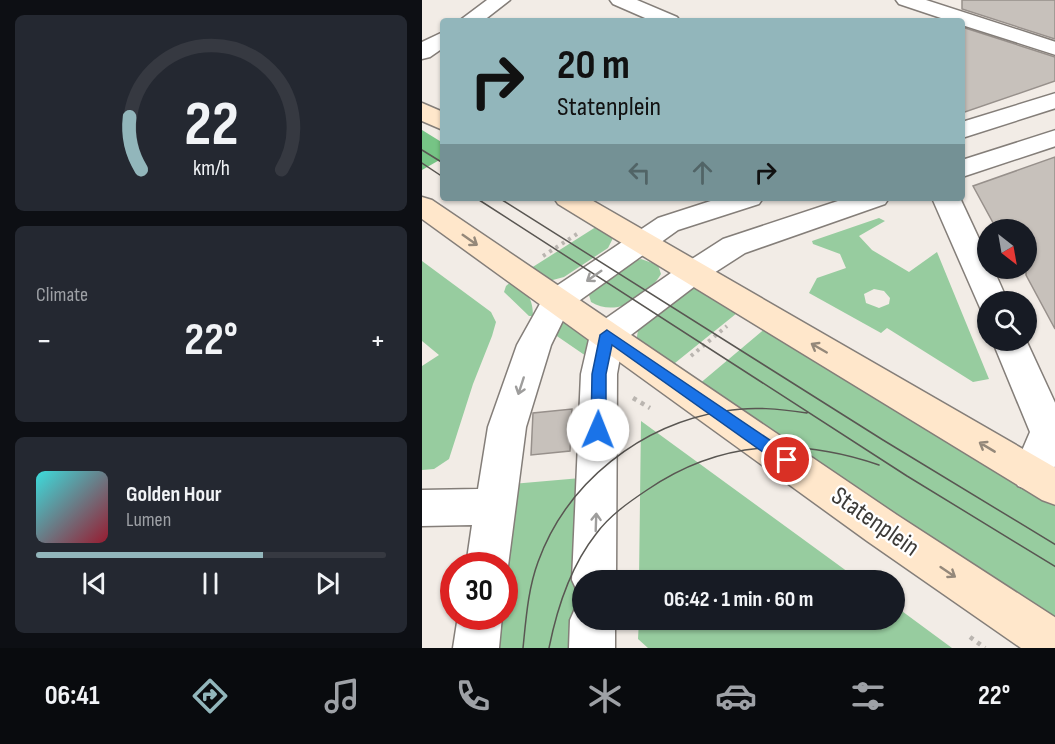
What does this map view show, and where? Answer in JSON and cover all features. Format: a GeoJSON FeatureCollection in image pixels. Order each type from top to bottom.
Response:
{"type":"FeatureCollection","features":[{"type":"Feature","properties":{"kind":"street"},"geometry":{"type":"LineString","coordinates":[[473,18],[500,0]]}},
{"type":"Feature","properties":{"kind":"street"},"geometry":{"type":"LineString","coordinates":[[620,0],[664,18]]}},
{"type":"Feature","properties":{"kind":"street"},"geometry":{"type":"LineString","coordinates":[[906,0],[961,18]]}},
{"type":"Feature","properties":{"kind":"street"},"geometry":{"type":"LineString","coordinates":[[965,19],[1055,49]]}},
{"type":"Feature","properties":{"kind":"street"},"geometry":{"type":"LineString","coordinates":[[422,52],[440,40]]}},
{"type":"Feature","properties":{"kind":"street"},"geometry":{"type":"LineString","coordinates":[[965,129],[1055,100]]}},
{"type":"Feature","properties":{"kind":"street"},"geometry":{"type":"LineString","coordinates":[[422,110],[440,121]]}},
{"type":"Feature","properties":{"kind":"street"},"geometry":{"type":"LineString","coordinates":[[965,168],[1055,136]]}},
{"type":"Feature","properties":{"kind":"street"},"geometry":{"type":"LineString","coordinates":[[573,201],[1044,481],[1049,432],[1014,351]]}},
{"type":"Feature","properties":{"kind":"street"},"geometry":{"type":"LineString","coordinates":[[489,552],[508,427],[534,345],[557,301],[668,224],[740,201]]}},
{"type":"Feature","properties":{"kind":"street"},"geometry":{"type":"LineString","coordinates":[[594,570],[599,374],[607,335],[692,273],[750,239],[866,201]]}},
{"type":"Feature","properties":{"kind":"street"},"geometry":{"type":"LineString","coordinates":[[947,201],[987,291]]}},
{"type":"Feature","properties":{"kind":"street","name":"Statenplein"},"geometry":{"type":"LineString","coordinates":[[422,206],[882,528],[1055,645]]}},
{"type":"Feature","properties":{"kind":"street"},"geometry":{"type":"LineString","coordinates":[[422,508],[495,507]]}},
{"type":"Feature","properties":{"kind":"street"},"geometry":{"type":"LineString","coordinates":[[476,648],[478,630]]}},
{"type":"Feature","properties":{"kind":"street"},"geometry":{"type":"LineString","coordinates":[[592,648],[593,630]]}},
{"type":"Feature","properties":{"kind":"path"},"geometry":{"type":"LineString","coordinates":[[638,402],[749,307]]}},
{"type":"Feature","properties":{"kind":"green space"},"geometry":{"type":"Polygon","coordinates":[[[422,130],[440,141],[440,160],[422,170],[422,130]]]}},
{"type":"Feature","properties":{"kind":"green space"},"geometry":{"type":"Polygon","coordinates":[[[879,218],[885,221],[859,236],[872,250],[909,272],[937,252],[989,379],[973,382],[887,328],[881,333],[809,293],[817,278],[846,268],[840,254],[813,244],[812,241],[879,218]],[[874,289],[864,294],[866,303],[879,308],[889,304],[890,298],[884,291],[874,289]]]}},
{"type":"Feature","properties":{"kind":"green space"},"geometry":{"type":"Polygon","coordinates":[[[599,225],[612,232],[613,238],[608,248],[564,277],[549,281],[528,270],[599,225]]]}},
{"type":"Feature","properties":{"kind":"green space"},"geometry":{"type":"Polygon","coordinates":[[[641,259],[658,265],[661,274],[640,297],[630,303],[611,308],[591,302],[589,295],[598,283],[619,269],[641,259]]]}},
{"type":"Feature","properties":{"kind":"green space"},"geometry":{"type":"Polygon","coordinates":[[[422,261],[491,312],[496,322],[449,459],[434,469],[422,470],[422,366],[439,355],[422,341],[422,261]]]}},
{"type":"Feature","properties":{"kind":"green space"},"geometry":{"type":"Polygon","coordinates":[[[513,280],[528,296],[532,304],[533,316],[529,316],[504,292],[506,286],[513,280]]]}},
{"type":"Feature","properties":{"kind":"green space"},"geometry":{"type":"Polygon","coordinates":[[[707,288],[742,309],[670,367],[636,343],[638,330],[692,289],[707,288]]]}},
{"type":"Feature","properties":{"kind":"green space"},"geometry":{"type":"Polygon","coordinates":[[[561,319],[590,337],[586,356],[551,332],[561,319]]]}},
{"type":"Feature","properties":{"kind":"green space"},"geometry":{"type":"Polygon","coordinates":[[[767,327],[1055,500],[1055,635],[698,385],[767,327]]]}},
{"type":"Feature","properties":{"kind":"green space"},"geometry":{"type":"Polygon","coordinates":[[[641,421],[845,570],[639,570],[641,421]]]}},
{"type":"Feature","properties":{"kind":"green space"},"geometry":{"type":"Polygon","coordinates":[[[581,478],[577,570],[572,570],[574,641],[569,648],[499,648],[497,630],[518,630],[518,552],[505,552],[512,484],[581,478]]]}},
{"type":"Feature","properties":{"kind":"green space"},"geometry":{"type":"Polygon","coordinates":[[[905,613],[952,648],[648,648],[638,639],[638,630],[905,630],[905,613]]]}},
{"type":"Feature","properties":{"kind":"building"},"geometry":{"type":"Polygon","coordinates":[[[962,0],[1055,0],[1055,39],[962,9],[962,0]]]}},
{"type":"Feature","properties":{"kind":"building"},"geometry":{"type":"Polygon","coordinates":[[[965,28],[1055,57],[1055,81],[965,112],[965,28]]]}},
{"type":"Feature","properties":{"kind":"building"},"geometry":{"type":"Polygon","coordinates":[[[1055,157],[1055,329],[1037,295],[1037,291],[1035,291],[1028,279],[1037,279],[1037,219],[991,219],[973,186],[1055,157]]]}},
{"type":"Feature","properties":{"kind":"building"},"geometry":{"type":"Polygon","coordinates":[[[572,409],[570,451],[531,455],[533,413],[572,409]]]}},
{"type":"Feature","properties":{"kind":"tram line"},"geometry":{"type":"LineString","coordinates":[[422,150],[440,161]]}},
{"type":"Feature","properties":{"kind":"tram line"},"geometry":{"type":"LineString","coordinates":[[422,163],[440,175]]}},
{"type":"Feature","properties":{"kind":"tram line"},"geometry":{"type":"LineString","coordinates":[[481,201],[907,476],[1056,567]]}},
{"type":"Feature","properties":{"kind":"tram line"},"geometry":{"type":"LineString","coordinates":[[504,201],[883,440],[1056,545]]}},
{"type":"Feature","properties":{"kind":"tram line"},"geometry":{"type":"LineString","coordinates":[[523,648],[532,583],[538,562],[551,533],[568,506],[588,482],[611,461],[637,443],[664,429],[694,418],[725,411],[756,408],[807,413]]}},
{"type":"Feature","properties":{"kind":"tram line"},"geometry":{"type":"LineString","coordinates":[[549,648],[566,588],[579,560],[596,534],[626,504],[675,473],[703,461],[760,448],[789,447],[818,450],[879,465]]}},
{"type":"Feature","properties":{"kind":"route"},"geometry":{"type":"LineString","coordinates":[[598,430],[599,374],[607,335],[787,460]]}}]}
